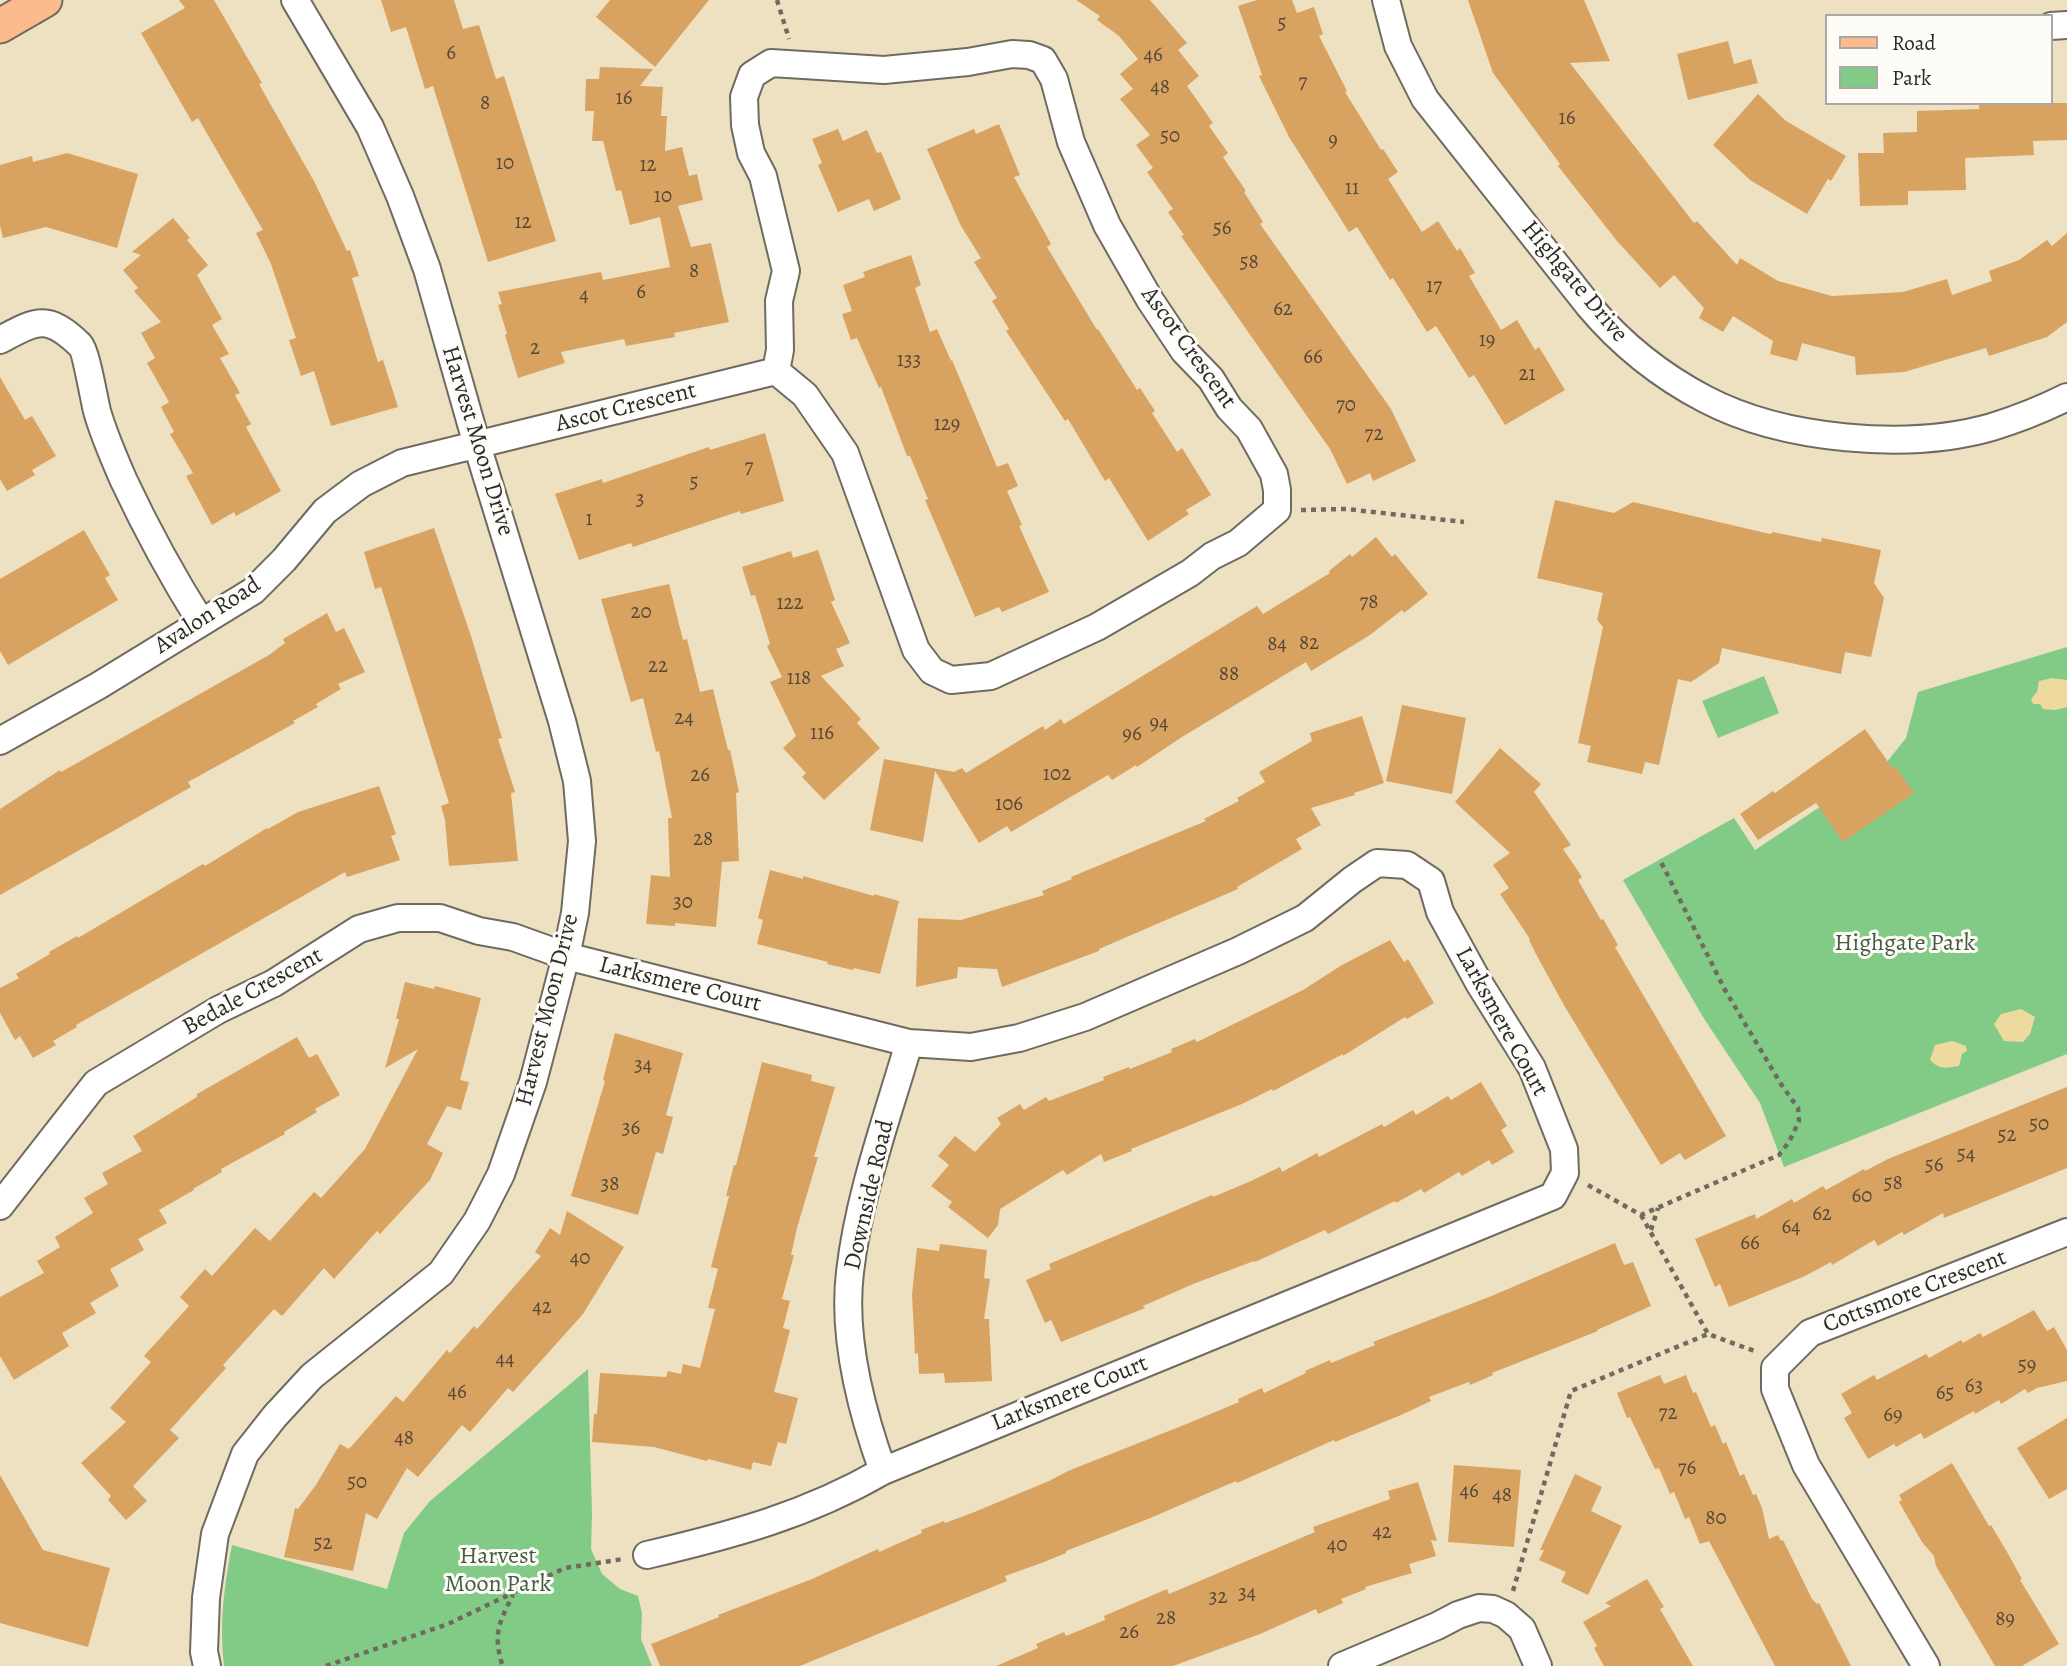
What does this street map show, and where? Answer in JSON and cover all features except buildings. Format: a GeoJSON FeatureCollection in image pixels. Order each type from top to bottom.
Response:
{"type":"FeatureCollection","features":[{"type":"Feature","properties":{"kind":"main road"},"geometry":{"type":"LineString","coordinates":[[0,26],[45,0]]}},
{"type":"Feature","properties":{"kind":"street","name":"Harvest Moon Drive"},"geometry":{"type":"LineString","coordinates":[[207,1666],[204,1652],[206,1598],[215,1534],[245,1454],[312,1376],[441,1273],[477,1221],[501,1174],[533,1082],[566,956],[575,913],[582,841],[577,781],[562,721],[477,445],[427,269],[400,196],[370,127],[295,0]]}},
{"type":"Feature","properties":{"kind":"street","name":"Highgate Drive"},"geometry":{"type":"LineString","coordinates":[[1386,0],[1398,46],[1425,99],[1589,306],[1610,331],[1654,368],[1706,400],[1755,419],[1845,439],[1943,436],[1991,427],[2042,410],[2067,397]]}},
{"type":"Feature","properties":{"kind":"street","name":"Ascot Crescent"},"geometry":{"type":"LineString","coordinates":[[477,445],[776,371],[780,350],[779,301],[786,271],[764,176],[751,153],[746,125],[744,97],[752,75],[771,63],[884,70],[968,62],[1012,54],[1029,55],[1043,60],[1054,79],[1070,142],[1107,225],[1150,300],[1185,351],[1211,379],[1229,408],[1249,429],[1274,474],[1278,490],[1277,510]]}},
{"type":"Feature","properties":{"kind":"street"},"geometry":{"type":"LineString","coordinates":[[0,340],[29,324],[44,321],[63,331],[83,347],[103,434],[146,529],[201,622]]}},
{"type":"Feature","properties":{"kind":"street"},"geometry":{"type":"LineString","coordinates":[[776,371],[805,395],[845,453],[916,650],[932,671],[951,680],[991,677],[1097,627],[1190,573],[1212,556],[1238,543],[1277,510]]}},
{"type":"Feature","properties":{"kind":"street","name":"Avalon Road"},"geometry":{"type":"LineString","coordinates":[[0,741],[98,687],[253,591],[284,560],[325,511],[361,484],[402,463],[477,445]]}},
{"type":"Feature","properties":{"kind":"street","name":"Larksmere Court"},"geometry":{"type":"LineString","coordinates":[[566,956],[909,1043],[971,1048],[1019,1038],[1086,1017],[1238,951],[1305,918],[1377,863],[1407,865],[1431,881],[1440,912],[1479,983],[1532,1068],[1564,1149],[1565,1173],[1553,1196],[883,1471],[846,1492],[778,1519],[735,1534],[647,1555]]}},
{"type":"Feature","properties":{"kind":"street","name":"Bedale Crescent"},"geometry":{"type":"LineString","coordinates":[[0,1206],[96,1083],[218,1010],[274,983],[359,929],[398,918],[440,918],[479,931],[513,937],[566,956]]}},
{"type":"Feature","properties":{"kind":"street","name":"Downside Road"},"geometry":{"type":"LineString","coordinates":[[883,1471],[862,1402],[849,1335],[849,1273],[866,1187],[909,1043]]}},
{"type":"Feature","properties":{"kind":"street","name":"Cottsmore Crescent"},"geometry":{"type":"LineString","coordinates":[[1775,1368],[1810,1333],[2064,1238]]}},
{"type":"Feature","properties":{"kind":"street"},"geometry":{"type":"LineString","coordinates":[[1775,1368],[1775,1389],[1807,1465],[1926,1666]]}},
{"type":"Feature","properties":{"kind":"street"},"geometry":{"type":"LineString","coordinates":[[1342,1666],[1479,1608],[1493,1609],[1506,1615],[1522,1629],[1538,1666]]}},
{"type":"Feature","properties":{"kind":"path"},"geometry":{"type":"LineString","coordinates":[[777,0],[797,64]]}},
{"type":"Feature","properties":{"kind":"path"},"geometry":{"type":"LineString","coordinates":[[1277,510],[1346,509],[1464,522]]}},
{"type":"Feature","properties":{"kind":"path"},"geometry":{"type":"LineString","coordinates":[[1642,1215],[1779,1155],[1799,1121],[1798,1108],[1725,990],[1660,860]]}},
{"type":"Feature","properties":{"kind":"path"},"geometry":{"type":"LineString","coordinates":[[1565,1173],[1642,1215],[1708,1334],[1765,1355],[1775,1368]]}},
{"type":"Feature","properties":{"kind":"path"},"geometry":{"type":"LineString","coordinates":[[1650,1232],[1658,1208]]}},
{"type":"Feature","properties":{"kind":"path"},"geometry":{"type":"LineString","coordinates":[[1506,1615],[1571,1391],[1708,1334]]}},
{"type":"Feature","properties":{"kind":"path"},"geometry":{"type":"LineString","coordinates":[[326,1666],[343,1664],[448,1624],[565,1568],[647,1555]]}},
{"type":"Feature","properties":{"kind":"path"},"geometry":{"type":"LineString","coordinates":[[502,1664],[496,1644],[499,1626],[513,1595]]}},
{"type":"Feature","properties":{"kind":"green space","name":"Highgate Park"},"geometry":{"type":"Polygon","coordinates":[[[2067,647],[2067,1054],[1784,1167],[1760,1103],[1703,1017],[1623,880],[1734,818],[1755,850],[1886,763],[1906,738],[1918,692],[2067,647]]]}},
{"type":"Feature","properties":{"kind":"green space"},"geometry":{"type":"Polygon","coordinates":[[[1764,676],[1779,713],[1718,738],[1702,701],[1764,676]]]}},
{"type":"Feature","properties":{"kind":"green space","name":"Harvest Moon Park"},"geometry":{"type":"Polygon","coordinates":[[[588,1369],[591,1549],[602,1574],[620,1589],[638,1596],[642,1613],[641,1639],[652,1666],[224,1666],[223,1606],[232,1545],[387,1589],[404,1533],[430,1501],[588,1369]]]}},
{"type":"Feature","properties":{"kind":"sand"},"geometry":{"type":"Polygon","coordinates":[[[2052,678],[2067,680],[2067,707],[2043,709],[2040,704],[2033,704],[2031,699],[2037,692],[2039,681],[2052,678]]]}},
{"type":"Feature","properties":{"kind":"sand"},"geometry":{"type":"Polygon","coordinates":[[[2021,1009],[2035,1017],[2030,1034],[2023,1042],[2004,1041],[1994,1024],[2001,1014],[2021,1009]]]}},
{"type":"Feature","properties":{"kind":"sand"},"geometry":{"type":"Polygon","coordinates":[[[1952,1041],[1966,1046],[1967,1051],[1962,1054],[1959,1066],[1940,1067],[1930,1060],[1935,1045],[1952,1041]]]}}]}
